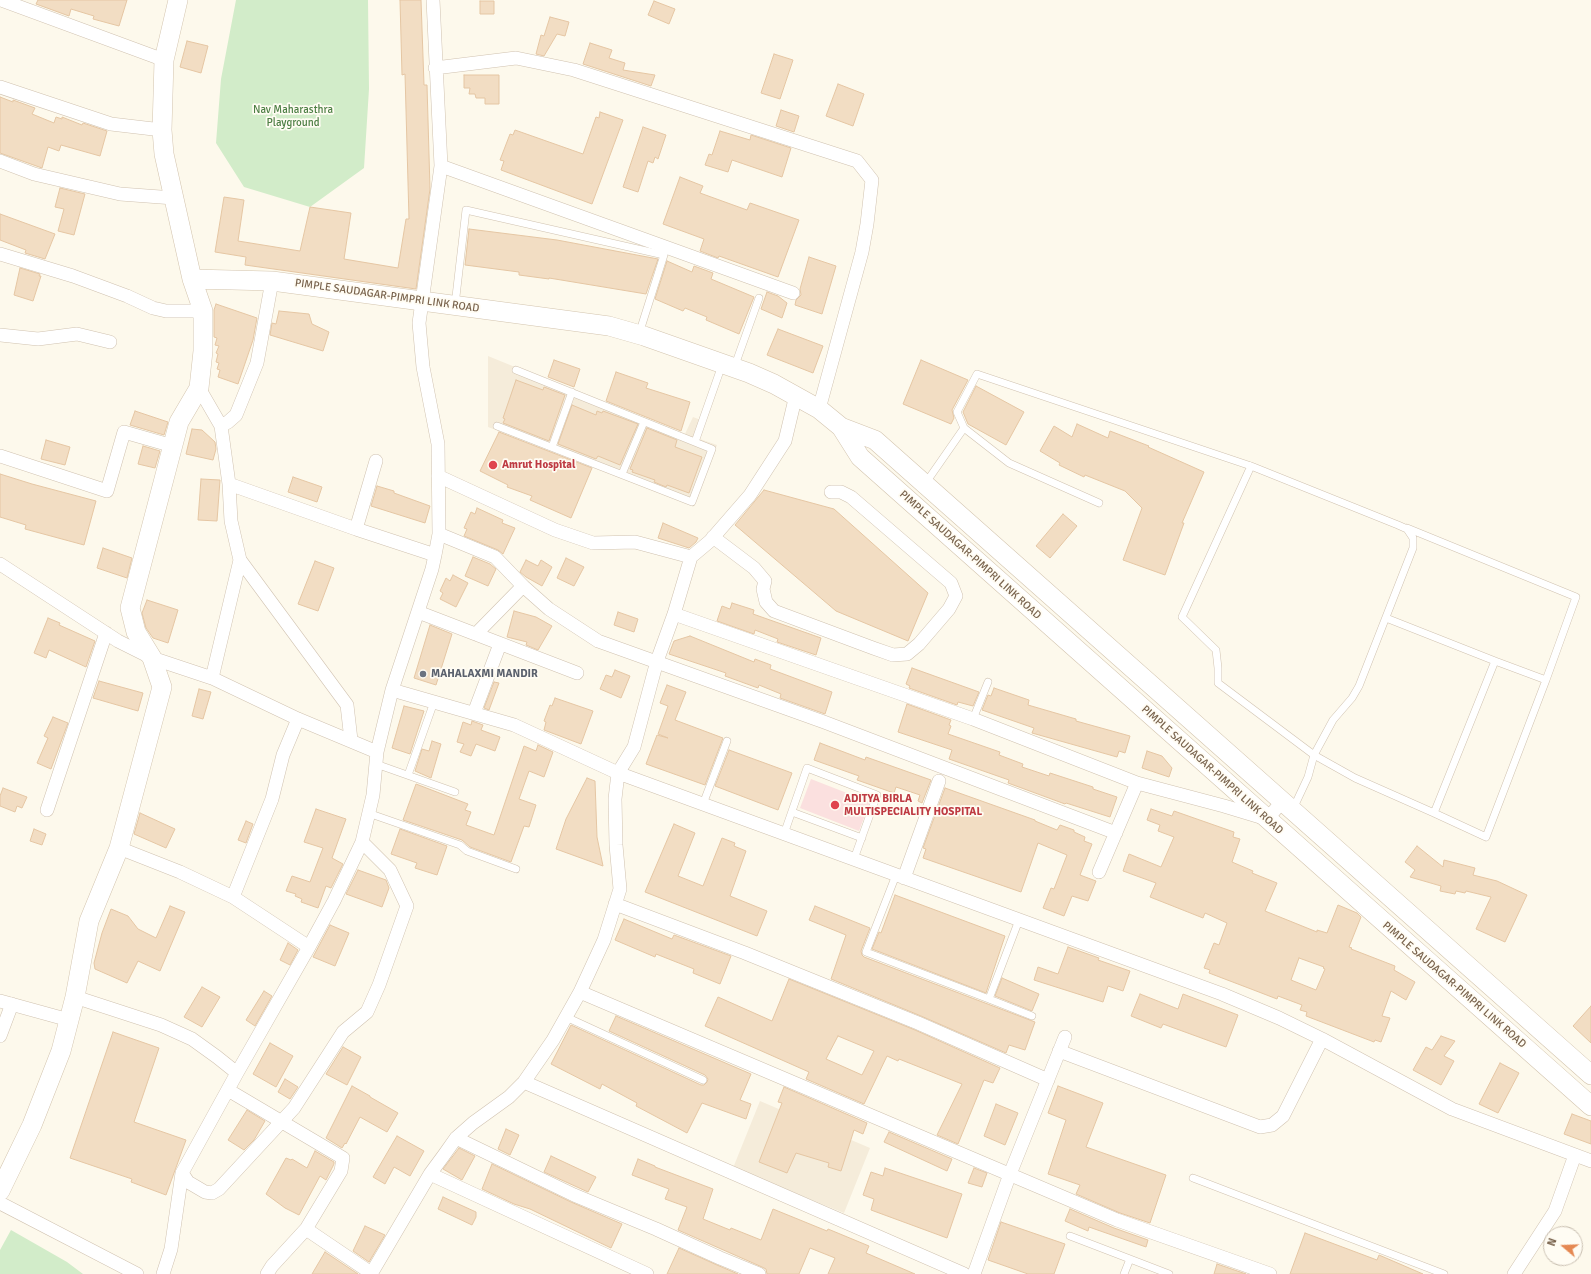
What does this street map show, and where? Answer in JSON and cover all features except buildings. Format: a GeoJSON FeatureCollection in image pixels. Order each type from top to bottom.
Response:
{"type":"FeatureCollection","features":[{"type":"Feature","properties":{"kind":"street"},"geometry":{"type":"LineString","coordinates":[[1,0],[164,60]]}},
{"type":"Feature","properties":{"kind":"street"},"geometry":{"type":"LineString","coordinates":[[0,1191],[32,1125],[61,1051],[75,997],[89,921],[119,848],[162,687],[152,658],[136,632],[130,608],[179,422],[199,388],[203,351],[203,311],[192,279],[164,154],[162,130],[164,60],[178,0]]}},
{"type":"Feature","properties":{"kind":"street"},"geometry":{"type":"LineString","coordinates":[[163,1274],[171,1249],[182,1173],[309,947],[334,901],[362,842],[373,795],[376,758],[392,690],[432,569],[435,555],[439,534],[438,444],[423,367],[419,323],[440,166],[433,0]]}},
{"type":"Feature","properties":{"kind":"street"},"geometry":{"type":"LineString","coordinates":[[435,68],[516,58],[574,70],[857,161],[872,180],[867,224],[862,252],[819,409]]}},
{"type":"Feature","properties":{"kind":"street"},"geometry":{"type":"LineString","coordinates":[[0,87],[111,124],[162,130]]}},
{"type":"Feature","properties":{"kind":"street"},"geometry":{"type":"LineString","coordinates":[[0,161],[34,174],[120,194],[174,198]]}},
{"type":"Feature","properties":{"kind":"street"},"geometry":{"type":"LineString","coordinates":[[440,166],[793,293]]}},
{"type":"Feature","properties":{"kind":"street"},"geometry":{"type":"LineString","coordinates":[[0,254],[73,276],[127,296],[153,308],[166,311],[203,311]]}},
{"type":"Feature","properties":{"kind":"street","name":"PIMPLE SAUDAGAR-PIMPRI LINK ROAD"},"geometry":{"type":"LineString","coordinates":[[192,279],[272,280],[422,301],[572,319],[609,326],[639,334],[728,366],[774,384],[796,395],[819,409],[841,428],[860,457],[1591,1106]]}},
{"type":"Feature","properties":{"kind":"street"},"geometry":{"type":"LineString","coordinates":[[221,426],[236,416],[257,363],[272,280]]}},
{"type":"Feature","properties":{"kind":"street"},"geometry":{"type":"LineString","coordinates":[[0,335],[38,339],[77,334],[110,342]]}},
{"type":"Feature","properties":{"kind":"street"},"geometry":{"type":"LineString","coordinates":[[199,388],[221,426],[229,484],[231,521],[240,560],[347,705],[351,740]]}},
{"type":"Feature","properties":{"kind":"street"},"geometry":{"type":"LineString","coordinates":[[306,1229],[371,1274],[430,1174],[456,1138],[473,1123],[509,1097],[524,1082],[553,1040],[580,992],[604,940],[620,889],[616,845],[615,800],[618,773],[634,747],[657,661],[674,614],[691,557],[713,537],[750,495],[785,441],[796,395]]}},
{"type":"Feature","properties":{"kind":"street","name":"PIMPLE SAUDAGAR-PIMPRI LINK ROAD"},"geometry":{"type":"LineString","coordinates":[[841,428],[875,440],[1591,1075]]}},
{"type":"Feature","properties":{"kind":"street"},"geometry":{"type":"LineString","coordinates":[[0,456],[107,491],[124,432],[173,446]]}},
{"type":"Feature","properties":{"kind":"street"},"geometry":{"type":"LineString","coordinates":[[356,529],[376,461]]}},
{"type":"Feature","properties":{"kind":"street"},"geometry":{"type":"LineString","coordinates":[[438,476],[555,530],[593,543],[635,542],[691,557]]}},
{"type":"Feature","properties":{"kind":"street"},"geometry":{"type":"LineString","coordinates":[[229,484],[435,555]]}},
{"type":"Feature","properties":{"kind":"street"},"geometry":{"type":"LineString","coordinates":[[713,537],[754,568],[762,576],[765,581],[763,589],[766,602],[774,611],[880,651],[894,655],[907,654],[919,644],[949,609],[956,596],[950,583],[851,497],[841,492],[831,492]]}},
{"type":"Feature","properties":{"kind":"street"},"geometry":{"type":"LineString","coordinates":[[439,534],[495,557],[523,586],[550,609],[598,641],[657,661],[1116,833]]}},
{"type":"Feature","properties":{"kind":"street"},"geometry":{"type":"LineString","coordinates":[[212,678],[240,560]]}},
{"type":"Feature","properties":{"kind":"street"},"geometry":{"type":"LineString","coordinates":[[0,564],[106,633],[152,658],[212,678],[298,718],[351,740],[376,758]]}},
{"type":"Feature","properties":{"kind":"street"},"geometry":{"type":"LineString","coordinates":[[476,634],[523,586]]}},
{"type":"Feature","properties":{"kind":"street"},"geometry":{"type":"LineString","coordinates":[[418,612],[577,673]]}},
{"type":"Feature","properties":{"kind":"street"},"geometry":{"type":"LineString","coordinates":[[674,614],[973,719],[1137,783],[1267,819],[1287,806]]}},
{"type":"Feature","properties":{"kind":"street"},"geometry":{"type":"LineString","coordinates":[[47,810],[106,633]]}},
{"type":"Feature","properties":{"kind":"street"},"geometry":{"type":"LineString","coordinates":[[474,713],[500,644]]}},
{"type":"Feature","properties":{"kind":"street"},"geometry":{"type":"LineString","coordinates":[[392,690],[514,725],[618,773],[1222,994],[1279,1018],[1322,1039],[1452,1109],[1517,1132],[1591,1161]]}},
{"type":"Feature","properties":{"kind":"street"},"geometry":{"type":"LineString","coordinates":[[233,897],[272,799],[283,755],[298,718]]}},
{"type":"Feature","properties":{"kind":"street"},"geometry":{"type":"LineString","coordinates":[[900,876],[939,781]]}},
{"type":"Feature","properties":{"kind":"street"},"geometry":{"type":"LineString","coordinates":[[1099,872],[1137,783]]}},
{"type":"Feature","properties":{"kind":"street"},"geometry":{"type":"LineString","coordinates":[[182,1173],[188,1182],[205,1192],[212,1193],[225,1184],[294,1108],[343,1032],[367,1012],[379,985],[407,906],[390,870],[362,842]]}},
{"type":"Feature","properties":{"kind":"street"},"geometry":{"type":"LineString","coordinates":[[119,848],[180,872],[233,897],[270,923],[309,947]]}},
{"type":"Feature","properties":{"kind":"street"},"geometry":{"type":"LineString","coordinates":[[615,904],[745,953],[918,1023],[1048,1080]]}},
{"type":"Feature","properties":{"kind":"street"},"geometry":{"type":"LineString","coordinates":[[580,992],[1117,1220],[1270,1274]]}},
{"type":"Feature","properties":{"kind":"street"},"geometry":{"type":"LineString","coordinates":[[75,997],[161,1025],[192,1040],[217,1056],[237,1073]]}},
{"type":"Feature","properties":{"kind":"street"},"geometry":{"type":"LineString","coordinates":[[0,1036],[6,1003],[69,1020]]}},
{"type":"Feature","properties":{"kind":"street"},"geometry":{"type":"LineString","coordinates":[[974,1274],[1010,1174],[1065,1037]]}},
{"type":"Feature","properties":{"kind":"street"},"geometry":{"type":"LineString","coordinates":[[1059,1051],[1260,1127],[1272,1125],[1283,1116],[1322,1039]]}},
{"type":"Feature","properties":{"kind":"street"},"geometry":{"type":"LineString","coordinates":[[524,1082],[964,1274]]}},
{"type":"Feature","properties":{"kind":"street"},"geometry":{"type":"LineString","coordinates":[[228,1090],[343,1158],[341,1171],[306,1229],[272,1266],[267,1274]]}},
{"type":"Feature","properties":{"kind":"street"},"geometry":{"type":"LineString","coordinates":[[456,1138],[574,1195],[656,1228],[720,1258],[759,1274]]}},
{"type":"Feature","properties":{"kind":"street"},"geometry":{"type":"LineString","coordinates":[[1514,1274],[1555,1211],[1575,1156]]}},
{"type":"Feature","properties":{"kind":"street"},"geometry":{"type":"LineString","coordinates":[[430,1174],[647,1274]]}},
{"type":"Feature","properties":{"kind":"street"},"geometry":{"type":"LineString","coordinates":[[0,1203],[137,1274]]}},
{"type":"Feature","properties":{"kind":"lane"},"geometry":{"type":"LineString","coordinates":[[455,305],[466,210],[664,255],[639,334]]}},
{"type":"Feature","properties":{"kind":"lane"},"geometry":{"type":"LineString","coordinates":[[695,442],[759,298]]}},
{"type":"Feature","properties":{"kind":"lane"},"geometry":{"type":"LineString","coordinates":[[497,426],[692,502],[712,449],[516,370]]}},
{"type":"Feature","properties":{"kind":"lane"},"geometry":{"type":"LineString","coordinates":[[1099,503],[1009,463],[964,428],[957,412],[977,374],[1251,466],[1576,597],[1486,837],[1355,778],[1314,755],[1218,683],[1216,650],[1182,617],[1251,466]]}},
{"type":"Feature","properties":{"kind":"lane"},"geometry":{"type":"LineString","coordinates":[[552,447],[572,392]]}},
{"type":"Feature","properties":{"kind":"lane"},"geometry":{"type":"LineString","coordinates":[[622,474],[644,422]]}},
{"type":"Feature","properties":{"kind":"lane"},"geometry":{"type":"LineString","coordinates":[[925,485],[964,428]]}},
{"type":"Feature","properties":{"kind":"lane"},"geometry":{"type":"LineString","coordinates":[[1287,806],[1308,777],[1314,755],[1333,720],[1352,698],[1386,618],[1413,548],[1413,538],[1407,529],[1398,525]]}},
{"type":"Feature","properties":{"kind":"lane"},"geometry":{"type":"LineString","coordinates":[[1386,618],[1546,680]]}},
{"type":"Feature","properties":{"kind":"lane"},"geometry":{"type":"LineString","coordinates":[[1434,813],[1495,661]]}},
{"type":"Feature","properties":{"kind":"lane"},"geometry":{"type":"LineString","coordinates":[[973,719],[988,682]]}},
{"type":"Feature","properties":{"kind":"lane"},"geometry":{"type":"LineString","coordinates":[[408,776],[434,702]]}},
{"type":"Feature","properties":{"kind":"lane"},"geometry":{"type":"LineString","coordinates":[[703,804],[727,741]]}},
{"type":"Feature","properties":{"kind":"lane"},"geometry":{"type":"LineString","coordinates":[[376,758],[408,776],[455,792]]}},
{"type":"Feature","properties":{"kind":"lane"},"geometry":{"type":"LineString","coordinates":[[784,834],[806,768],[877,795],[854,860]]}},
{"type":"Feature","properties":{"kind":"lane"},"geometry":{"type":"LineString","coordinates":[[792,812],[862,838]]}},
{"type":"Feature","properties":{"kind":"lane"},"geometry":{"type":"LineString","coordinates":[[368,813],[460,845],[467,851],[516,869]]}},
{"type":"Feature","properties":{"kind":"lane"},"geometry":{"type":"LineString","coordinates":[[900,876],[866,952],[1032,1016]]}},
{"type":"Feature","properties":{"kind":"lane"},"geometry":{"type":"LineString","coordinates":[[989,999],[1019,920]]}},
{"type":"Feature","properties":{"kind":"lane"},"geometry":{"type":"LineString","coordinates":[[566,1017],[703,1080]]}},
{"type":"Feature","properties":{"kind":"lane"},"geometry":{"type":"LineString","coordinates":[[1193,1178],[1444,1274]]}},
{"type":"Feature","properties":{"kind":"lane"},"geometry":{"type":"LineString","coordinates":[[1070,1236],[1169,1274]]}},
{"type":"Feature","properties":{"kind":"lane"},"geometry":{"type":"LineString","coordinates":[[1124,1274],[1130,1259]]}},
{"type":"Feature","properties":{"kind":"shaded area"},"geometry":{"type":"Polygon","coordinates":[[[488,356],[684,436],[693,417],[701,420],[694,437],[717,445],[694,504],[488,427],[488,356]]]}},
{"type":"Feature","properties":{"kind":"shaded area","name":"ADITYA BIRLA MULTISPECIALITY HOSPITAL"},"geometry":{"type":"Polygon","coordinates":[[[811,779],[870,802],[859,831],[800,808],[811,779]]]}},
{"type":"Feature","properties":{"kind":"shaded area"},"geometry":{"type":"Polygon","coordinates":[[[760,1101],[870,1148],[844,1213],[733,1168],[760,1101]]]}},
{"type":"Feature","properties":{"kind":"green space","name":"Nav Maharasthra Playground"},"geometry":{"type":"Polygon","coordinates":[[[236,0],[368,0],[369,89],[364,168],[310,207],[244,187],[216,143],[221,79],[236,0]]]}},
{"type":"Feature","properties":{"kind":"green space"},"geometry":{"type":"Polygon","coordinates":[[[11,1230],[67,1262],[83,1274],[0,1274],[0,1250],[11,1230]]]}},
{"type":"Feature","properties":{"kind":"place","name":"Amrut Hospital"},"geometry":{"type":"Point","coordinates":[493,465]}},
{"type":"Feature","properties":{"kind":"place","name":"MAHALAXMI MANDIR"},"geometry":{"type":"Point","coordinates":[423,674]}},
{"type":"Feature","properties":{"kind":"place","name":"ADITYA BIRLA MULTISPECIALITY HOSPITAL"},"geometry":{"type":"Point","coordinates":[835,805]}}]}
